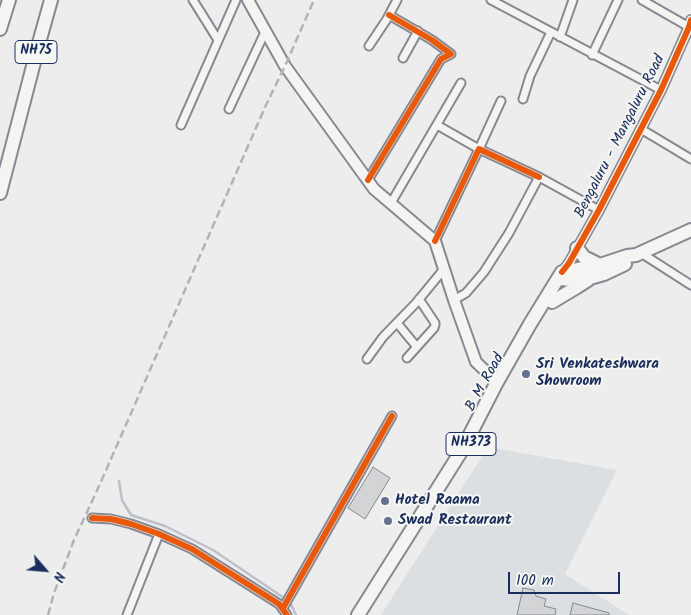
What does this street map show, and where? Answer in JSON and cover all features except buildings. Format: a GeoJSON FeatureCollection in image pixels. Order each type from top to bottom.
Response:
{"type":"FeatureCollection","features":[{"type":"Feature","properties":{"kind":"highway","name":"NH75"},"geometry":{"type":"LineString","coordinates":[[0,30],[9,0]]}},
{"type":"Feature","properties":{"kind":"highway","name":"NH75"},"geometry":{"type":"LineString","coordinates":[[0,193],[51,0]]}},
{"type":"Feature","properties":{"kind":"highway"},"geometry":{"type":"LineString","coordinates":[[565,273],[639,254],[691,230]]}},
{"type":"Feature","properties":{"kind":"highway"},"geometry":{"type":"LineString","coordinates":[[577,248],[584,257],[600,265]]}},
{"type":"Feature","properties":{"kind":"highway"},"geometry":{"type":"LineString","coordinates":[[552,302],[590,278],[604,274],[631,261],[639,254]]}},
{"type":"Feature","properties":{"kind":"highway"},"geometry":{"type":"LineString","coordinates":[[565,273],[590,278]]}},
{"type":"Feature","properties":{"kind":"highway","name":"B M Road"},"geometry":{"type":"LineString","coordinates":[[368,615],[463,460],[498,394],[552,302],[565,273]]}},
{"type":"Feature","properties":{"kind":"highway","name":"Bengaluru - Mangaluru Road"},"geometry":{"type":"LineString","coordinates":[[358,615],[462,450],[530,324],[565,273]]}},
{"type":"Feature","properties":{"kind":"main road"},"geometry":{"type":"LineString","coordinates":[[248,0],[285,66],[374,189],[435,241],[476,362],[497,382]]}},
{"type":"Feature","properties":{"kind":"street"},"geometry":{"type":"LineString","coordinates":[[193,0],[218,40]]}},
{"type":"Feature","properties":{"kind":"street"},"geometry":{"type":"LineString","coordinates":[[181,125],[236,0]]}},
{"type":"Feature","properties":{"kind":"street"},"geometry":{"type":"LineString","coordinates":[[370,46],[397,0]]}},
{"type":"Feature","properties":{"kind":"street"},"geometry":{"type":"LineString","coordinates":[[491,0],[661,90]]}},
{"type":"Feature","properties":{"kind":"street"},"geometry":{"type":"LineString","coordinates":[[560,37],[573,0]]}},
{"type":"Feature","properties":{"kind":"street"},"geometry":{"type":"LineString","coordinates":[[592,55],[618,0]]}},
{"type":"Feature","properties":{"kind":"street"},"geometry":{"type":"LineString","coordinates":[[642,0],[690,24]]}},
{"type":"Feature","properties":{"kind":"street"},"geometry":{"type":"LineString","coordinates":[[368,180],[441,59],[451,54],[432,40],[389,15]]}},
{"type":"Feature","properties":{"kind":"street","name":"Bengaluru - Mangaluru Road"},"geometry":{"type":"LineString","coordinates":[[565,273],[661,90],[690,24]]}},
{"type":"Feature","properties":{"kind":"street"},"geometry":{"type":"LineString","coordinates":[[230,109],[266,32]]}},
{"type":"Feature","properties":{"kind":"street"},"geometry":{"type":"LineString","coordinates":[[403,58],[418,32]]}},
{"type":"Feature","properties":{"kind":"street"},"geometry":{"type":"LineString","coordinates":[[523,99],[530,76],[551,32]]}},
{"type":"Feature","properties":{"kind":"street"},"geometry":{"type":"LineString","coordinates":[[391,203],[461,83]]}},
{"type":"Feature","properties":{"kind":"street"},"geometry":{"type":"LineString","coordinates":[[435,241],[501,101]]}},
{"type":"Feature","properties":{"kind":"street"},"geometry":{"type":"LineString","coordinates":[[437,125],[479,149],[539,177],[598,210]]}},
{"type":"Feature","properties":{"kind":"street"},"geometry":{"type":"LineString","coordinates":[[641,128],[691,159]]}},
{"type":"Feature","properties":{"kind":"street"},"geometry":{"type":"LineString","coordinates":[[454,300],[466,293],[484,272],[509,233],[539,177]]}},
{"type":"Feature","properties":{"kind":"street"},"geometry":{"type":"LineString","coordinates":[[639,254],[691,285]]}},
{"type":"Feature","properties":{"kind":"street"},"geometry":{"type":"LineString","coordinates":[[367,359],[383,337],[444,269]]}},
{"type":"Feature","properties":{"kind":"street"},"geometry":{"type":"LineString","coordinates":[[407,358],[435,325],[419,299]]}},
{"type":"Feature","properties":{"kind":"street"},"geometry":{"type":"LineString","coordinates":[[397,323],[417,347]]}},
{"type":"Feature","properties":{"kind":"street"},"geometry":{"type":"LineString","coordinates":[[92,518],[111,519],[131,524],[192,549],[279,604],[285,612],[392,416]]}},
{"type":"Feature","properties":{"kind":"street"},"geometry":{"type":"LineString","coordinates":[[127,615],[159,534]]}},
{"type":"Feature","properties":{"kind":"shaded area"},"geometry":{"type":"Polygon","coordinates":[[[488,447],[617,470],[565,574],[629,615],[381,615],[488,447]]]}},
{"type":"Feature","properties":{"kind":"waterway"},"geometry":{"type":"LineString","coordinates":[[119,481],[122,500],[131,515],[165,526],[213,550],[290,602],[296,615]]}},
{"type":"Feature","properties":{"kind":"railway"},"geometry":{"type":"LineString","coordinates":[[48,615],[54,593],[74,540],[314,0]]}},
{"type":"Feature","properties":{"kind":"cycle path"},"geometry":{"type":"LineString","coordinates":[[368,180],[441,59],[451,54],[432,40],[389,15]]}},
{"type":"Feature","properties":{"kind":"cycle path"},"geometry":{"type":"LineString","coordinates":[[562,272],[599,210],[661,90],[691,20]]}},
{"type":"Feature","properties":{"kind":"cycle path"},"geometry":{"type":"LineString","coordinates":[[435,241],[479,149],[539,177]]}},
{"type":"Feature","properties":{"kind":"cycle path"},"geometry":{"type":"LineString","coordinates":[[283,608],[392,416]]}},
{"type":"Feature","properties":{"kind":"cycle path"},"geometry":{"type":"LineString","coordinates":[[92,518],[111,519],[131,524],[192,549],[279,604],[287,615]]}},
{"type":"Feature","properties":{"kind":"place","name":"Sri Venkateshwara Showroom"},"geometry":{"type":"Point","coordinates":[526,374]}},
{"type":"Feature","properties":{"kind":"place","name":"Hotel Raama"},"geometry":{"type":"Point","coordinates":[385,501]}},
{"type":"Feature","properties":{"kind":"place","name":"Swad Restaurant"},"geometry":{"type":"Point","coordinates":[388,521]}}]}
